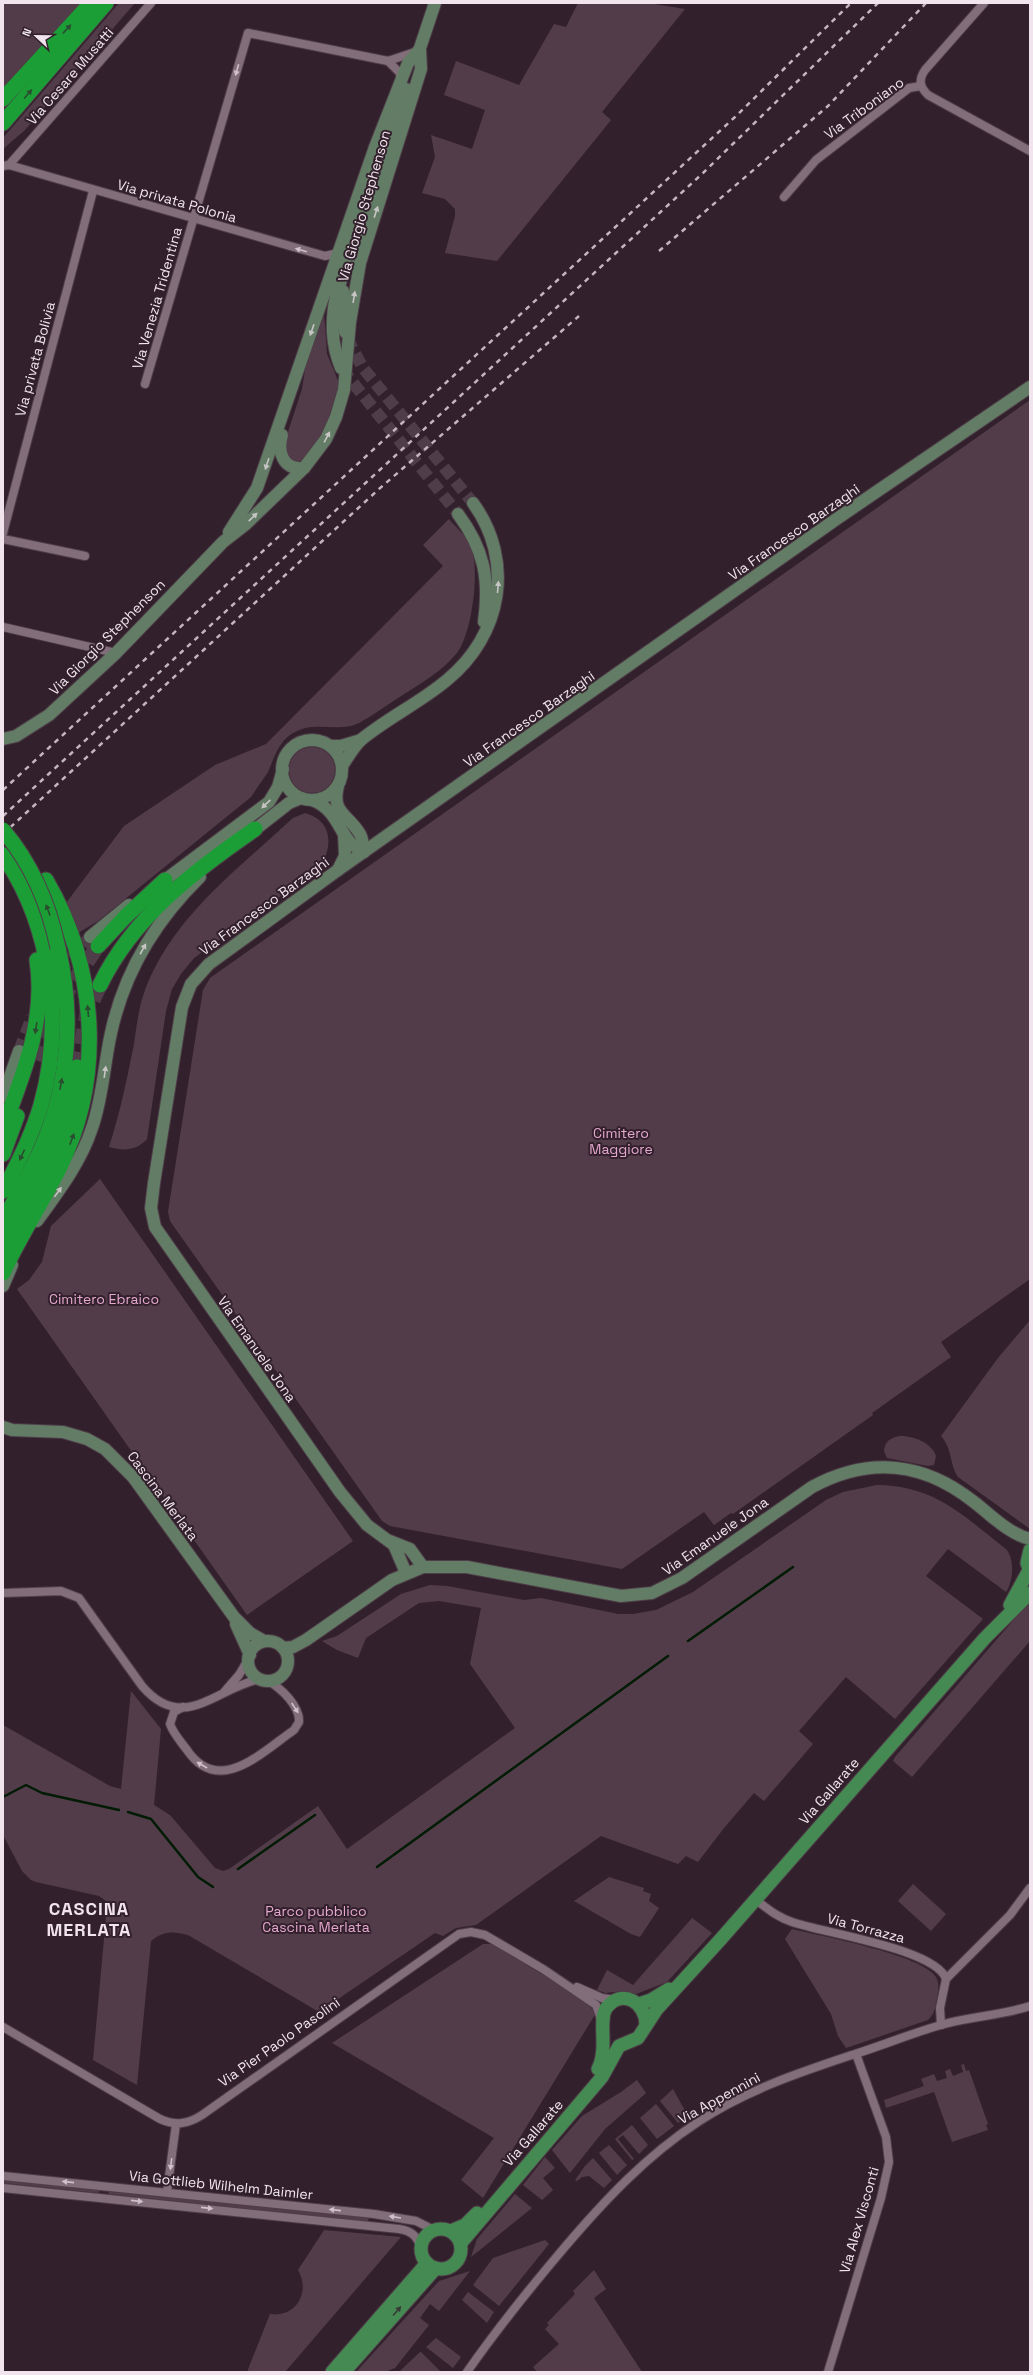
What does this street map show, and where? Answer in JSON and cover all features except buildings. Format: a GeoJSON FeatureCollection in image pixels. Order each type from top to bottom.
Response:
{"type":"FeatureCollection","features":[{"type":"Feature","properties":{"kind":"highway"},"geometry":{"type":"LineString","coordinates":[[3,99],[91,3]]}},
{"type":"Feature","properties":{"kind":"highway"},"geometry":{"type":"LineString","coordinates":[[3,123],[106,3]]}},
{"type":"Feature","properties":{"kind":"highway"},"geometry":{"type":"LineString","coordinates":[[3,819],[46,880],[71,930],[83,973],[89,1013],[90,1049],[85,1091],[78,1119],[62,1163],[3,1273]]}},
{"type":"Feature","properties":{"kind":"highway"},"geometry":{"type":"LineString","coordinates":[[100,985],[126,942],[160,902],[224,851],[255,829]]}},
{"type":"Feature","properties":{"kind":"highway"},"geometry":{"type":"LineString","coordinates":[[3,830],[23,859],[40,892],[51,919],[64,978],[67,1026],[59,1092],[42,1146],[3,1222]]}},
{"type":"Feature","properties":{"kind":"highway"},"geometry":{"type":"LineString","coordinates":[[3,855],[31,908],[47,964],[52,1028],[48,1074],[32,1132],[3,1191]]}},
{"type":"Feature","properties":{"kind":"highway"},"geometry":{"type":"LineString","coordinates":[[3,867],[16,892],[30,928],[37,958],[39,989],[36,1024],[29,1056],[3,1128]]}},
{"type":"Feature","properties":{"kind":"highway"},"geometry":{"type":"LineString","coordinates":[[94,942],[166,880]]}},
{"type":"Feature","properties":{"kind":"highway"},"geometry":{"type":"LineString","coordinates":[[3,1154],[38,1061]]}},
{"type":"Feature","properties":{"kind":"highway"},"geometry":{"type":"LineString","coordinates":[[3,1248],[35,1190],[55,1147],[69,1104],[77,1067]]}},
{"type":"Feature","properties":{"kind":"main road","name":"Via Gallarate"},"geometry":{"type":"LineString","coordinates":[[997,1625],[1029,1563]]}},
{"type":"Feature","properties":{"kind":"main road","name":"Via Gallarate"},"geometry":{"type":"LineString","coordinates":[[461,2243],[602,2077],[615,2051],[625,2043],[638,2038],[657,2009],[756,1900],[997,1625],[1030,1593]]}},
{"type":"Feature","properties":{"kind":"main road","name":"Via Gallarate"},"geometry":{"type":"LineString","coordinates":[[639,2004],[651,2000],[686,1978]]}},
{"type":"Feature","properties":{"kind":"main road","name":"Via Gallarate"},"geometry":{"type":"LineString","coordinates":[[451,2231],[465,2225],[478,2212],[596,2072],[604,2048],[603,2026],[606,2009],[616,2000]]}},
{"type":"Feature","properties":{"kind":"main road"},"geometry":{"type":"LineString","coordinates":[[616,2000],[630,2000],[639,2004],[643,2010],[646,2025]]}},
{"type":"Feature","properties":{"kind":"main road"},"geometry":{"type":"LineString","coordinates":[[603,2026],[612,2040],[625,2043]]}},
{"type":"Feature","properties":{"kind":"main road"},"geometry":{"type":"LineString","coordinates":[[332,2372],[432,2265],[452,2266],[458,2261],[461,2255],[461,2243],[451,2231],[443,2228],[434,2230],[425,2237],[421,2248],[432,2265]]}},
{"type":"Feature","properties":{"kind":"main road"},"geometry":{"type":"LineString","coordinates":[[344,2372],[432,2265]]}},
{"type":"Feature","properties":{"kind":"street","name":"Via Cesare Musatti"},"geometry":{"type":"LineString","coordinates":[[6,166],[151,3]]}},
{"type":"Feature","properties":{"kind":"street","name":"Via Giorgio Stephenson"},"geometry":{"type":"LineString","coordinates":[[3,739],[16,736],[49,715],[116,653],[223,542],[246,524],[304,468],[326,439],[339,407],[346,379],[350,322],[360,263],[421,69],[420,50],[435,3]]}},
{"type":"Feature","properties":{"kind":"street","name":"Via Triboniano"},"geometry":{"type":"LineString","coordinates":[[784,197],[816,160],[909,88],[921,86],[920,81],[925,70],[984,3]]}},
{"type":"Feature","properties":{"kind":"street","name":"Via Venezia Tridentina"},"geometry":{"type":"LineString","coordinates":[[145,384],[248,33],[388,61]]}},
{"type":"Feature","properties":{"kind":"street","name":"Via Giorgio Stephenson"},"geometry":{"type":"LineString","coordinates":[[223,542],[257,488],[297,374],[343,255],[375,147],[408,63],[420,50]]}},
{"type":"Feature","properties":{"kind":"street"},"geometry":{"type":"LineString","coordinates":[[400,84],[400,73],[388,61],[420,50]]}},
{"type":"Feature","properties":{"kind":"street"},"geometry":{"type":"LineString","coordinates":[[341,368],[335,349],[332,317],[343,255],[420,50]]}},
{"type":"Feature","properties":{"kind":"street"},"geometry":{"type":"LineString","coordinates":[[921,86],[928,95],[1030,151]]}},
{"type":"Feature","properties":{"kind":"street","name":"Via privata Polonia"},"geometry":{"type":"LineString","coordinates":[[6,166],[324,256],[343,255]]}},
{"type":"Feature","properties":{"kind":"street","name":"Via privata Bolivia"},"geometry":{"type":"LineString","coordinates":[[3,533],[93,191]]}},
{"type":"Feature","properties":{"kind":"street"},"geometry":{"type":"LineString","coordinates":[[343,255],[342,299],[345,332]]}},
{"type":"Feature","properties":{"kind":"street"},"geometry":{"type":"LineString","coordinates":[[297,374],[295,397],[279,445],[282,460],[292,467],[304,468]]}},
{"type":"Feature","properties":{"kind":"street","name":"Via Francesco Barzaghi"},"geometry":{"type":"LineString","coordinates":[[159,1152],[182,1007],[192,984],[209,964],[338,870],[835,520],[1030,387]]}},
{"type":"Feature","properties":{"kind":"street"},"geometry":{"type":"LineString","coordinates":[[342,766],[362,740],[448,680],[467,660],[482,637],[496,605],[499,586],[499,566],[483,517],[473,503]]}},
{"type":"Feature","properties":{"kind":"street"},"geometry":{"type":"LineString","coordinates":[[458,514],[474,539],[485,568],[488,589],[482,637]]}},
{"type":"Feature","properties":{"kind":"street"},"geometry":{"type":"LineString","coordinates":[[3,539],[85,556]]}},
{"type":"Feature","properties":{"kind":"street"},"geometry":{"type":"LineString","coordinates":[[3,627],[116,653]]}},
{"type":"Feature","properties":{"kind":"street"},"geometry":{"type":"LineString","coordinates":[[166,880],[269,802],[278,787],[286,756],[293,748],[301,743],[316,741],[330,746],[341,746],[362,740]]}},
{"type":"Feature","properties":{"kind":"street"},"geometry":{"type":"LineString","coordinates":[[330,746],[338,754],[342,766],[342,776],[338,786],[336,804],[340,813],[361,835],[364,852]]}},
{"type":"Feature","properties":{"kind":"street"},"geometry":{"type":"LineString","coordinates":[[282,770],[286,785],[292,793],[323,804],[331,811],[351,844],[364,852]]}},
{"type":"Feature","properties":{"kind":"street"},"geometry":{"type":"LineString","coordinates":[[3,1286],[24,1241],[62,1186],[86,1143],[100,1100],[115,1017],[128,980],[144,946],[166,914],[189,888],[255,829],[289,804],[307,799],[322,799],[331,794],[338,786]]}},
{"type":"Feature","properties":{"kind":"street"},"geometry":{"type":"LineString","coordinates":[[355,827],[370,834],[396,830]]}},
{"type":"Feature","properties":{"kind":"street"},"geometry":{"type":"LineString","coordinates":[[338,870],[345,856],[344,834]]}},
{"type":"Feature","properties":{"kind":"street"},"geometry":{"type":"LineString","coordinates":[[3,1096],[19,1051]]}},
{"type":"Feature","properties":{"kind":"street","name":"Via Emanuele Jona"},"geometry":{"type":"LineString","coordinates":[[159,1152],[151,1208],[158,1234],[340,1492],[367,1524],[389,1541],[398,1551],[406,1573],[423,1567],[466,1568],[621,1596],[647,1594],[665,1588],[682,1578],[812,1487],[836,1475],[870,1467],[903,1468],[934,1476],[956,1488],[1001,1523],[1018,1534],[1030,1539]]}},
{"type":"Feature","properties":{"kind":"street","name":"Cascina Merlata"},"geometry":{"type":"LineString","coordinates":[[3,1427],[18,1430],[51,1431],[75,1436],[98,1444],[113,1455],[134,1477],[234,1617],[250,1633],[264,1641]]}},
{"type":"Feature","properties":{"kind":"street"},"geometry":{"type":"LineString","coordinates":[[3,1439],[18,1430]]}},
{"type":"Feature","properties":{"kind":"street","name":"Via Emanuele Jona"},"geometry":{"type":"LineString","coordinates":[[1001,1523],[1020,1543],[1029,1563]]}},
{"type":"Feature","properties":{"kind":"street","name":"Via Emanuele Jona"},"geometry":{"type":"LineString","coordinates":[[389,1541],[410,1549],[423,1567]]}},
{"type":"Feature","properties":{"kind":"street"},"geometry":{"type":"LineString","coordinates":[[283,1648],[293,1646],[306,1640],[406,1573]]}},
{"type":"Feature","properties":{"kind":"street"},"geometry":{"type":"LineString","coordinates":[[3,1593],[61,1591],[79,1598],[145,1690],[162,1702],[184,1707]]}},
{"type":"Feature","properties":{"kind":"street","name":"Cascina Merlata"},"geometry":{"type":"LineString","coordinates":[[234,1617],[249,1657]]}},
{"type":"Feature","properties":{"kind":"street"},"geometry":{"type":"LineString","coordinates":[[249,1657],[251,1670],[264,1680],[282,1691],[296,1709],[299,1717],[297,1726],[233,1770],[210,1770],[191,1756],[170,1724],[174,1712],[184,1707],[205,1704],[245,1682],[264,1680],[282,1675],[288,1661],[306,1640]]}},
{"type":"Feature","properties":{"kind":"street"},"geometry":{"type":"LineString","coordinates":[[222,1694],[239,1675],[258,1644],[264,1641],[278,1643],[283,1648],[288,1661]]}},
{"type":"Feature","properties":{"kind":"street"},"geometry":{"type":"LineString","coordinates":[[941,2025],[940,2008],[946,1979],[1010,1915],[1030,1888]]}},
{"type":"Feature","properties":{"kind":"street","name":"Via Torrazza"},"geometry":{"type":"LineString","coordinates":[[756,1900],[771,1913],[793,1922],[897,1948],[939,1968],[946,1979]]}},
{"type":"Feature","properties":{"kind":"street","name":"Via Pier Paolo Pasolini"},"geometry":{"type":"LineString","coordinates":[[176,2124],[191,2121],[202,2115],[459,1934],[471,1932],[485,1935],[567,1983],[596,2005],[603,2026]]}},
{"type":"Feature","properties":{"kind":"street","name":"Via Pier Paolo Pasolini"},"geometry":{"type":"LineString","coordinates":[[567,1983],[602,1998],[616,2000]]}},
{"type":"Feature","properties":{"kind":"street","name":"Via Appennini"},"geometry":{"type":"LineString","coordinates":[[467,2372],[511,2312],[583,2224],[620,2186],[663,2147],[698,2122],[738,2100],[795,2074],[941,2025],[965,2019],[1012,2012],[1030,2006]]}},
{"type":"Feature","properties":{"kind":"street"},"geometry":{"type":"LineString","coordinates":[[3,2027],[158,2118],[176,2124],[167,2192]]}},
{"type":"Feature","properties":{"kind":"street","name":"Via Alex Visconti"},"geometry":{"type":"LineString","coordinates":[[828,2372],[880,2198],[889,2162],[886,2137],[856,2054]]}},
{"type":"Feature","properties":{"kind":"street","name":"Via Gottlieb Wilhelm Daimler"},"geometry":{"type":"LineString","coordinates":[[3,2176],[396,2217],[416,2221],[434,2230]]}},
{"type":"Feature","properties":{"kind":"street","name":"Via Gottlieb Wilhelm Daimler"},"geometry":{"type":"LineString","coordinates":[[3,2188],[399,2229],[411,2232],[418,2239],[421,2248]]}},
{"type":"Feature","properties":{"kind":"green space"},"geometry":{"type":"Polygon","coordinates":[[[3,3],[84,3],[3,91],[3,3]]]}},
{"type":"Feature","properties":{"kind":"green space"},"geometry":{"type":"Polygon","coordinates":[[[119,3],[135,3],[25,130],[3,149],[3,138],[119,3]]]}},
{"type":"Feature","properties":{"kind":"green space"},"geometry":{"type":"Polygon","coordinates":[[[578,3],[648,3],[685,9],[602,112],[611,120],[497,261],[445,253],[455,216],[455,209],[445,199],[422,193],[435,157],[431,135],[472,149],[485,110],[444,95],[456,61],[519,85],[554,24],[566,27],[578,3]]]}},
{"type":"Feature","properties":{"kind":"green space"},"geometry":{"type":"Polygon","coordinates":[[[324,313],[327,354],[339,383],[333,409],[322,435],[303,461],[298,463],[289,458],[285,448],[285,441],[302,389],[306,364],[324,313]]]}},
{"type":"Feature","properties":{"kind":"green space","name":"Cimitero Maggiore"},"geometry":{"type":"Polygon","coordinates":[[[1030,400],[1030,1279],[941,1342],[951,1357],[872,1413],[873,1415],[733,1514],[731,1513],[714,1525],[704,1512],[622,1569],[390,1526],[382,1521],[170,1221],[168,1212],[203,990],[210,978],[1030,400]]]}},
{"type":"Feature","properties":{"kind":"green space"},"geometry":{"type":"Polygon","coordinates":[[[449,519],[466,537],[470,544],[475,568],[475,584],[471,616],[467,631],[457,653],[450,661],[435,674],[359,723],[343,727],[304,728],[291,734],[278,748],[268,772],[251,797],[98,921],[78,933],[66,903],[124,826],[215,765],[266,744],[443,566],[423,545],[449,519]]]}},
{"type":"Feature","properties":{"kind":"green space"},"geometry":{"type":"Polygon","coordinates":[[[312,747],[325,751],[331,757],[335,770],[331,783],[325,789],[312,793],[299,789],[293,783],[289,770],[293,757],[299,751],[312,747]]]}},
{"type":"Feature","properties":{"kind":"green space"},"geometry":{"type":"Polygon","coordinates":[[[305,813],[321,822],[328,835],[327,851],[320,868],[194,958],[181,974],[172,989],[166,1011],[147,1139],[139,1146],[130,1149],[109,1147],[126,1083],[142,999],[153,971],[168,945],[185,922],[226,878],[293,818],[305,813]]]}},
{"type":"Feature","properties":{"kind":"green space","name":"Cimitero Ebraico"},"geometry":{"type":"Polygon","coordinates":[[[100,1179],[353,1541],[247,1615],[17,1289],[29,1280],[42,1262],[51,1226],[100,1179]]]}},
{"type":"Feature","properties":{"kind":"green space"},"geometry":{"type":"Polygon","coordinates":[[[1030,1320],[1030,1529],[958,1477],[953,1467],[945,1441],[941,1436],[998,1358],[1030,1320]]]}},
{"type":"Feature","properties":{"kind":"green space"},"geometry":{"type":"Polygon","coordinates":[[[900,1436],[916,1439],[930,1447],[936,1456],[934,1465],[928,1466],[887,1458],[884,1451],[887,1442],[900,1436]]]}},
{"type":"Feature","properties":{"kind":"green space","name":"Parco pubblico Cascina Merlata"},"geometry":{"type":"Polygon","coordinates":[[[877,1485],[898,1487],[916,1491],[947,1505],[1006,1549],[1009,1553],[1012,1564],[1010,1582],[1006,1592],[948,1549],[926,1576],[983,1619],[895,1719],[846,1677],[799,1731],[813,1744],[764,1801],[754,1793],[724,1828],[698,1862],[686,1856],[678,1864],[601,1836],[476,1925],[456,1928],[443,1936],[435,1933],[319,2012],[188,1935],[168,1933],[160,1935],[151,1941],[137,2085],[93,2060],[107,1906],[106,1901],[99,1896],[36,1882],[31,1880],[22,1871],[3,1835],[3,1725],[110,1786],[121,1789],[131,1691],[161,1729],[154,1805],[170,1815],[215,1868],[223,1871],[229,1869],[318,1806],[347,1849],[515,1728],[470,1664],[481,1608],[439,1601],[419,1603],[366,1638],[358,1658],[337,1650],[322,1641],[337,1636],[401,1594],[430,1585],[447,1586],[524,1600],[541,1598],[618,1614],[633,1614],[656,1610],[693,1592],[826,1500],[843,1492],[877,1485]]]}},
{"type":"Feature","properties":{"kind":"green space"},"geometry":{"type":"Polygon","coordinates":[[[1030,1601],[1030,1641],[912,1777],[893,1761],[895,1757],[1030,1601]]]}},
{"type":"Feature","properties":{"kind":"green space"},"geometry":{"type":"Polygon","coordinates":[[[609,1877],[644,1888],[643,1891],[651,1894],[649,1901],[659,1908],[640,1937],[631,1934],[574,1901],[609,1877]]]}},
{"type":"Feature","properties":{"kind":"green space"},"geometry":{"type":"Polygon","coordinates":[[[913,1884],[946,1914],[931,1931],[898,1901],[913,1884]]]}},
{"type":"Feature","properties":{"kind":"green space"},"geometry":{"type":"Polygon","coordinates":[[[692,1918],[712,1933],[667,1982],[636,1994],[624,1991],[605,1993],[597,1990],[607,1970],[633,1985],[692,1918]]]}},
{"type":"Feature","properties":{"kind":"green space"},"geometry":{"type":"Polygon","coordinates":[[[792,1929],[870,1947],[912,1961],[927,1969],[936,1977],[938,1985],[936,2004],[932,2015],[928,2020],[846,2048],[838,2036],[831,2014],[785,1939],[792,1929]]]}},
{"type":"Feature","properties":{"kind":"green space"},"geometry":{"type":"Polygon","coordinates":[[[483,1944],[493,1944],[582,1999],[596,2013],[483,2198],[461,2180],[494,2138],[332,2043],[483,1944]]]}},
{"type":"Feature","properties":{"kind":"green space"},"geometry":{"type":"Polygon","coordinates":[[[964,2064],[966,2071],[969,2070],[988,2124],[986,2125],[988,2130],[952,2142],[934,2092],[886,2108],[884,2100],[924,2086],[921,2079],[934,2074],[937,2081],[947,2078],[945,2071],[950,2069],[953,2076],[963,2072],[961,2065],[964,2064]]]}},
{"type":"Feature","properties":{"kind":"green space"},"geometry":{"type":"Polygon","coordinates":[[[637,2080],[646,2093],[605,2129],[570,2173],[552,2150],[582,2116],[621,2092],[637,2080]]]}},
{"type":"Feature","properties":{"kind":"green space"},"geometry":{"type":"Polygon","coordinates":[[[673,2089],[688,2116],[678,2123],[660,2101],[673,2089]]]}},
{"type":"Feature","properties":{"kind":"green space"},"geometry":{"type":"Polygon","coordinates":[[[656,2104],[674,2126],[657,2139],[640,2118],[656,2104]]]}},
{"type":"Feature","properties":{"kind":"green space"},"geometry":{"type":"Polygon","coordinates":[[[632,2125],[648,2145],[639,2154],[623,2135],[618,2139],[634,2159],[632,2160],[615,2139],[632,2125]]]}},
{"type":"Feature","properties":{"kind":"green space"},"geometry":{"type":"Polygon","coordinates":[[[609,2145],[627,2165],[617,2175],[599,2153],[609,2145]]]}},
{"type":"Feature","properties":{"kind":"green space"},"geometry":{"type":"Polygon","coordinates":[[[545,2157],[555,2168],[543,2178],[553,2190],[542,2200],[523,2185],[545,2157]]]}},
{"type":"Feature","properties":{"kind":"green space"},"geometry":{"type":"Polygon","coordinates":[[[593,2158],[612,2180],[604,2188],[589,2176],[582,2177],[577,2181],[575,2180],[593,2158]]]}},
{"type":"Feature","properties":{"kind":"green space"},"geometry":{"type":"Polygon","coordinates":[[[3,2179],[100,2188],[99,2193],[3,2183],[3,2179]]]}},
{"type":"Feature","properties":{"kind":"green space"},"geometry":{"type":"Polygon","coordinates":[[[107,2189],[369,2217],[368,2222],[109,2194],[107,2189]]]}},
{"type":"Feature","properties":{"kind":"green space"},"geometry":{"type":"Polygon","coordinates":[[[515,2194],[532,2208],[471,2257],[477,2239],[515,2194]]]}},
{"type":"Feature","properties":{"kind":"green space"},"geometry":{"type":"Polygon","coordinates":[[[324,2230],[401,2237],[285,2372],[247,2372],[270,2314],[287,2312],[294,2308],[299,2302],[303,2287],[302,2278],[298,2270],[324,2230]]]}},
{"type":"Feature","properties":{"kind":"green space"},"geometry":{"type":"Polygon","coordinates":[[[545,2240],[549,2244],[499,2306],[473,2285],[493,2258],[545,2240]]]}},
{"type":"Feature","properties":{"kind":"green space"},"geometry":{"type":"Polygon","coordinates":[[[594,2270],[606,2289],[594,2298],[642,2372],[537,2372],[533,2367],[559,2344],[545,2329],[549,2325],[547,2323],[575,2294],[573,2291],[594,2270]]]}},
{"type":"Feature","properties":{"kind":"green space"},"geometry":{"type":"Polygon","coordinates":[[[470,2271],[439,2311],[430,2304],[420,2318],[429,2325],[395,2368],[385,2372],[356,2372],[439,2281],[470,2271]]]}},
{"type":"Feature","properties":{"kind":"green space"},"geometry":{"type":"Polygon","coordinates":[[[468,2292],[494,2312],[487,2323],[462,2300],[468,2292]]]}},
{"type":"Feature","properties":{"kind":"green space"},"geometry":{"type":"Polygon","coordinates":[[[436,2338],[461,2357],[453,2368],[426,2347],[436,2338]]]}},
{"type":"Feature","properties":{"kind":"green space"},"geometry":{"type":"Polygon","coordinates":[[[420,2352],[441,2372],[399,2372],[420,2352]]]}},
{"type":"Feature","properties":{"kind":"waterway"},"geometry":{"type":"LineString","coordinates":[[688,1641],[793,1567]]}},
{"type":"Feature","properties":{"kind":"waterway"},"geometry":{"type":"LineString","coordinates":[[377,1867],[668,1656]]}},
{"type":"Feature","properties":{"kind":"waterway"},"geometry":{"type":"LineString","coordinates":[[3,1797],[26,1785],[42,1793],[119,1810]]}},
{"type":"Feature","properties":{"kind":"waterway"},"geometry":{"type":"LineString","coordinates":[[128,1812],[151,1819],[198,1877],[213,1887]]}},
{"type":"Feature","properties":{"kind":"waterway"},"geometry":{"type":"LineString","coordinates":[[238,1869],[315,1815]]}},
{"type":"Feature","properties":{"kind":"tunnel"},"geometry":{"type":"LineString","coordinates":[[347,338],[363,368],[473,503]]}},
{"type":"Feature","properties":{"kind":"tunnel"},"geometry":{"type":"LineString","coordinates":[[342,369],[458,514]]}},
{"type":"Feature","properties":{"kind":"tunnel"},"geometry":{"type":"LineString","coordinates":[[59,972],[90,937]]}},
{"type":"Feature","properties":{"kind":"tunnel"},"geometry":{"type":"LineString","coordinates":[[63,1001],[71,985],[98,946]]}},
{"type":"Feature","properties":{"kind":"tunnel"},"geometry":{"type":"LineString","coordinates":[[77,1067],[87,1014],[100,985]]}},
{"type":"Feature","properties":{"kind":"tunnel"},"geometry":{"type":"LineString","coordinates":[[19,1051],[32,1017]]}},
{"type":"Feature","properties":{"kind":"tunnel"},"geometry":{"type":"LineString","coordinates":[[38,1061],[51,1028]]}},
{"type":"Feature","properties":{"kind":"railway"},"geometry":{"type":"LineString","coordinates":[[3,790],[735,117],[851,3]]}},
{"type":"Feature","properties":{"kind":"railway"},"geometry":{"type":"LineString","coordinates":[[3,816],[703,173],[878,3]]}},
{"type":"Feature","properties":{"kind":"railway"},"geometry":{"type":"LineString","coordinates":[[659,251],[828,106],[926,3]]}},
{"type":"Feature","properties":{"kind":"railway"},"geometry":{"type":"LineString","coordinates":[[3,834],[379,489],[579,316]]}},
{"type":"Feature","properties":{"kind":"district","name":"CASCINA MERLATA"},"geometry":{"type":"Point","coordinates":[89,1919]}}]}
